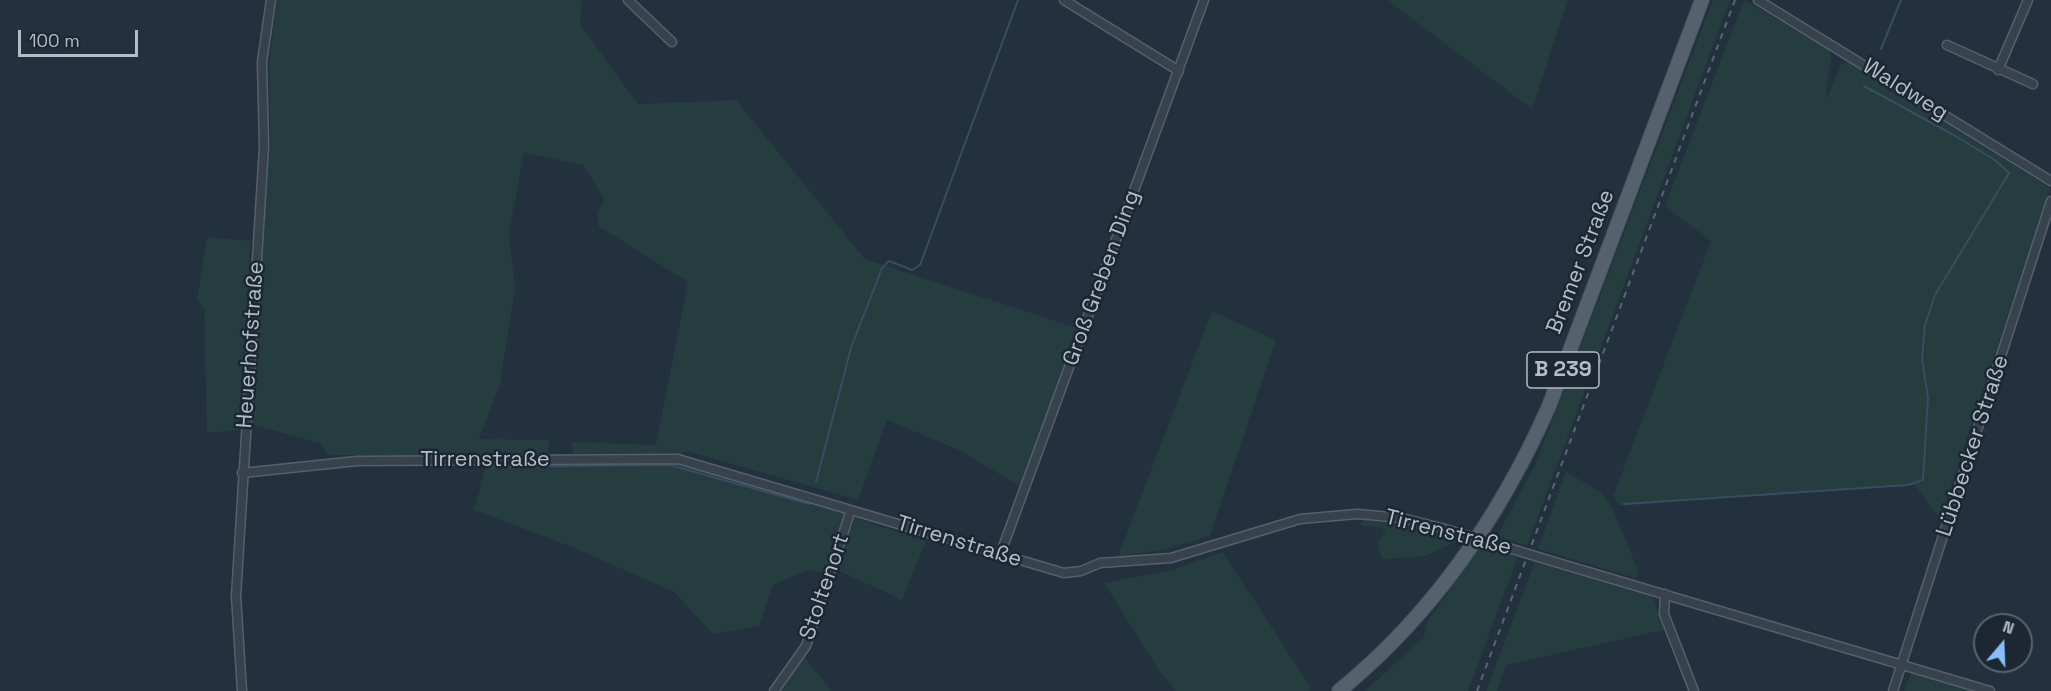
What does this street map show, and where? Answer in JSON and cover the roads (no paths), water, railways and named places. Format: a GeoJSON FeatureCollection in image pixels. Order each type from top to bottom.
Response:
{"type":"FeatureCollection","features":[{"type":"Feature","properties":{"kind":"main road","name":"Bremer Straße"},"geometry":{"type":"LineString","coordinates":[[1339,691],[1415,620],[1458,567],[1484,530],[1521,467],[1549,406],[1702,0]]}},
{"type":"Feature","properties":{"kind":"street","name":"Heuerhofstraße"},"geometry":{"type":"LineString","coordinates":[[242,691],[236,596],[264,147],[262,62],[271,0]]}},
{"type":"Feature","properties":{"kind":"street"},"geometry":{"type":"LineString","coordinates":[[628,0],[672,42]]}},
{"type":"Feature","properties":{"kind":"street"},"geometry":{"type":"LineString","coordinates":[[1064,0],[1179,71]]}},
{"type":"Feature","properties":{"kind":"street","name":"Groß Greben Ding"},"geometry":{"type":"LineString","coordinates":[[1000,555],[1204,0]]}},
{"type":"Feature","properties":{"kind":"street"},"geometry":{"type":"LineString","coordinates":[[1998,70],[2028,0]]}},
{"type":"Feature","properties":{"kind":"street","name":"Waldweg"},"geometry":{"type":"LineString","coordinates":[[1759,1],[2051,181]]}},
{"type":"Feature","properties":{"kind":"street"},"geometry":{"type":"LineString","coordinates":[[1947,45],[2033,84]]}},
{"type":"Feature","properties":{"kind":"street","name":"Lübbecker Straße"},"geometry":{"type":"LineString","coordinates":[[1893,691],[2051,201]]}},
{"type":"Feature","properties":{"kind":"street","name":"Tirrenstraße"},"geometry":{"type":"LineString","coordinates":[[242,473],[357,461],[678,459],[1000,555],[1071,573],[1100,563],[1171,558],[1300,519],[1357,514],[1402,518],[1990,691]]}},
{"type":"Feature","properties":{"kind":"street","name":"Stoltenort"},"geometry":{"type":"LineString","coordinates":[[774,691],[806,646],[851,510]]}},
{"type":"Feature","properties":{"kind":"street"},"geometry":{"type":"LineString","coordinates":[[1665,594],[1664,614],[1695,691]]}},
{"type":"Feature","properties":{"kind":"waterway"},"geometry":{"type":"LineString","coordinates":[[816,482],[851,348],[882,268],[889,261],[912,270],[920,265],[1018,0]]}},
{"type":"Feature","properties":{"kind":"waterway"},"geometry":{"type":"LineString","coordinates":[[1881,49],[1901,0]]}},
{"type":"Feature","properties":{"kind":"waterway"},"geometry":{"type":"LineString","coordinates":[[1624,504],[1908,485],[1923,480],[1928,398],[1922,358],[1925,325],[1935,295],[2009,173],[1995,160],[1952,134],[1864,86]]}},
{"type":"Feature","properties":{"kind":"waterway"},"geometry":{"type":"LineString","coordinates":[[489,467],[670,465],[809,504]]}},
{"type":"Feature","properties":{"kind":"railway"},"geometry":{"type":"LineString","coordinates":[[1477,691],[1735,0]]}}]}
